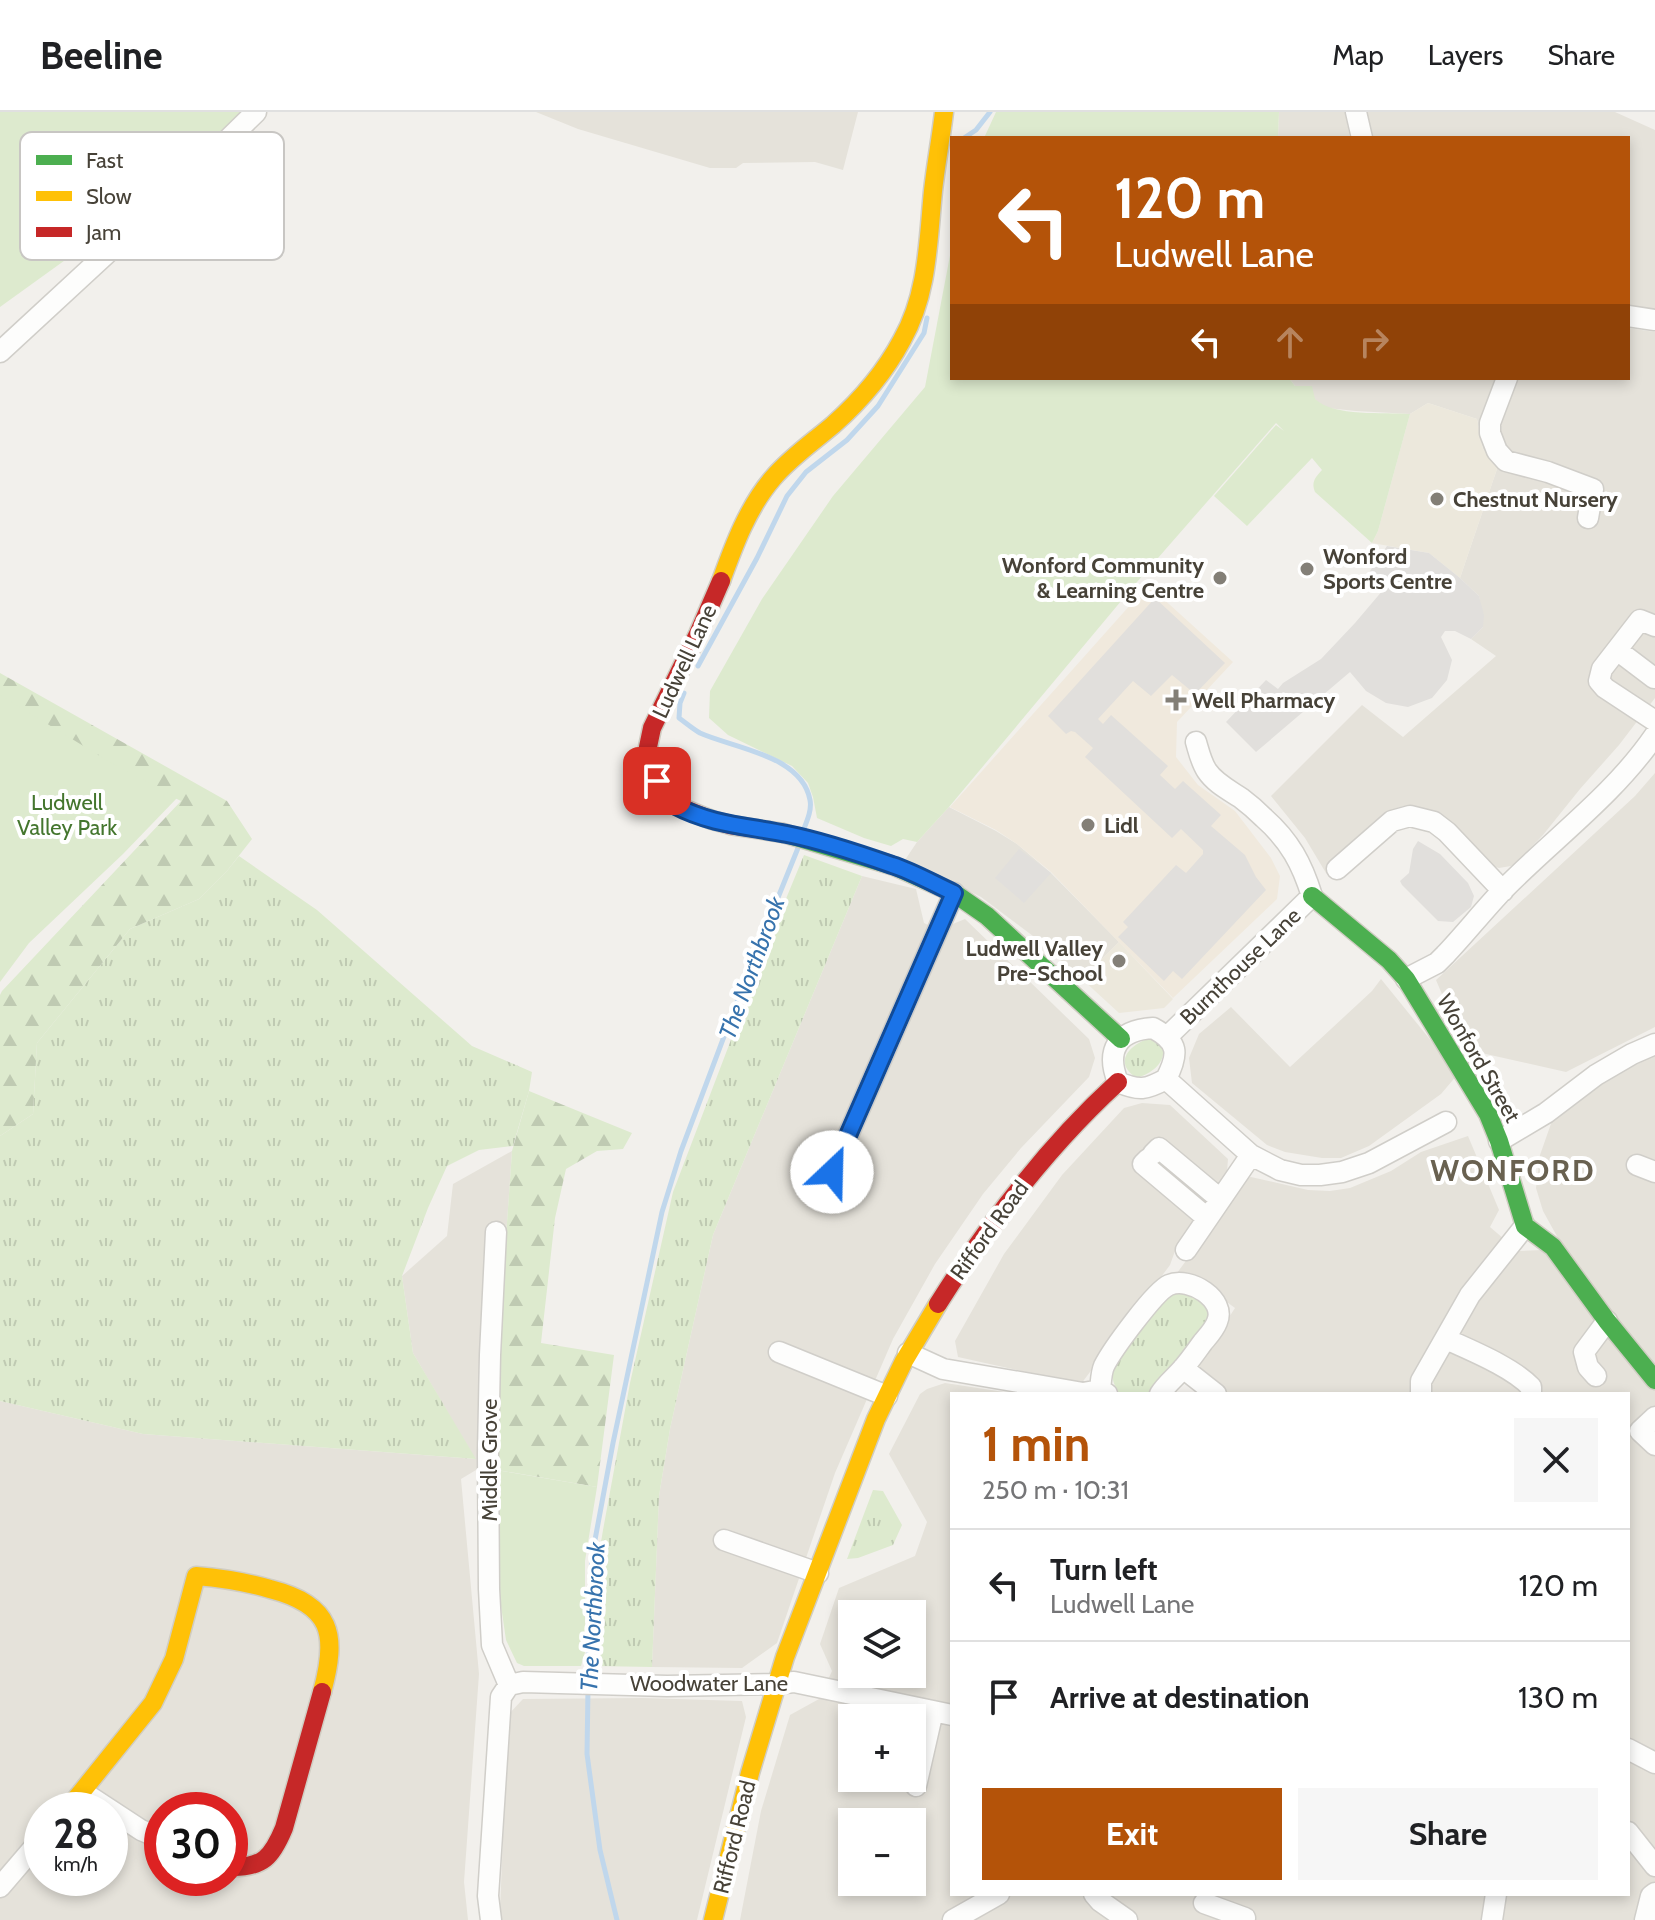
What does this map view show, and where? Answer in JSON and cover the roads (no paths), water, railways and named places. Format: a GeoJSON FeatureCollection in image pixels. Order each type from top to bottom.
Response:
{"type":"FeatureCollection","features":[{"type":"Feature","properties":{"kind":"street"},"geometry":{"type":"LineString","coordinates":[[236,132],[256,112]]}},
{"type":"Feature","properties":{"kind":"street","name":"Ludwell Lane"},"geometry":{"type":"LineString","coordinates":[[944,112],[928,252],[913,318],[900,345],[864,393],[764,489],[738,533],[711,603],[652,728],[648,747],[650,763],[665,798],[675,805],[712,820],[787,834],[894,866],[954,893],[987,916],[1121,1039]]}},
{"type":"Feature","properties":{"kind":"street"},"geometry":{"type":"LineString","coordinates":[[1356,112],[1362,136]]}},
{"type":"Feature","properties":{"kind":"street"},"geometry":{"type":"LineString","coordinates":[[0,352],[100,260]]}},
{"type":"Feature","properties":{"kind":"street"},"geometry":{"type":"LineString","coordinates":[[1630,316],[1655,320]]}},
{"type":"Feature","properties":{"kind":"street"},"geometry":{"type":"LineString","coordinates":[[1506,380],[1490,423],[1490,433],[1497,451],[1506,461],[1593,489],[1588,518]]}},
{"type":"Feature","properties":{"kind":"street"},"geometry":{"type":"LineString","coordinates":[[1655,626],[1640,620],[1602,669],[1599,681],[1655,721]]}},
{"type":"Feature","properties":{"kind":"street"},"geometry":{"type":"LineString","coordinates":[[1617,650],[1654,678]]}},
{"type":"Feature","properties":{"kind":"street"},"geometry":{"type":"LineString","coordinates":[[1196,742],[1208,772],[1267,820],[1290,846],[1305,874],[1312,896]]}},
{"type":"Feature","properties":{"kind":"street"},"geometry":{"type":"LineString","coordinates":[[1406,979],[1437,963],[1503,891],[1652,746]]}},
{"type":"Feature","properties":{"kind":"street"},"geometry":{"type":"LineString","coordinates":[[1337,869],[1392,821],[1410,816],[1434,822],[1447,832],[1503,891]]}},
{"type":"Feature","properties":{"kind":"street"},"geometry":{"type":"LineString","coordinates":[[832,1172],[954,893]]}},
{"type":"Feature","properties":{"kind":"street","name":"Wonford Street"},"geometry":{"type":"LineString","coordinates":[[1312,896],[1389,960],[1406,979],[1488,1114],[1525,1226]]}},
{"type":"Feature","properties":{"kind":"street","name":"Burnthouse Lane"},"geometry":{"type":"LineString","coordinates":[[1168,1036],[1312,896]]}},
{"type":"Feature","properties":{"kind":"street"},"geometry":{"type":"LineString","coordinates":[[1153,1028],[1168,1036],[1173,1045],[1174,1059],[1166,1079],[1142,1089],[1118,1082],[1113,1071],[1113,1057],[1121,1039],[1142,1029],[1153,1028]]}},
{"type":"Feature","properties":{"kind":"street"},"geometry":{"type":"LineString","coordinates":[[1499,1141],[1546,1113],[1596,1075],[1655,1044]]}},
{"type":"Feature","properties":{"kind":"street"},"geometry":{"type":"LineString","coordinates":[[1166,1079],[1251,1155],[1280,1170],[1301,1175],[1342,1172],[1369,1163],[1446,1122]]}},
{"type":"Feature","properties":{"kind":"street","name":"Rifford Road"},"geometry":{"type":"LineString","coordinates":[[713,1920],[776,1684],[887,1396],[908,1353],[988,1228],[1032,1172],[1118,1082]]}},
{"type":"Feature","properties":{"kind":"street"},"geometry":{"type":"LineString","coordinates":[[1207,1218],[1143,1164],[1153,1154],[1220,1199]]}},
{"type":"Feature","properties":{"kind":"street"},"geometry":{"type":"LineString","coordinates":[[1186,1250],[1251,1155]]}},
{"type":"Feature","properties":{"kind":"street"},"geometry":{"type":"LineString","coordinates":[[1421,1392],[1421,1381],[1470,1295],[1525,1226],[1553,1247],[1655,1380]]}},
{"type":"Feature","properties":{"kind":"street","name":"Middle Grove"},"geometry":{"type":"LineString","coordinates":[[496,1232],[490,1369],[489,1589],[492,1645],[509,1685]]}},
{"type":"Feature","properties":{"kind":"street"},"geometry":{"type":"LineString","coordinates":[[1104,1392],[1103,1367],[1128,1331],[1154,1298],[1169,1285],[1186,1283],[1201,1290],[1217,1304],[1220,1313],[1216,1325],[1161,1392]]}},
{"type":"Feature","properties":{"kind":"street"},"geometry":{"type":"LineString","coordinates":[[1596,1376],[1588,1367],[1584,1352],[1607,1321]]}},
{"type":"Feature","properties":{"kind":"street"},"geometry":{"type":"LineString","coordinates":[[1446,1339],[1525,1381],[1531,1392]]}},
{"type":"Feature","properties":{"kind":"street"},"geometry":{"type":"LineString","coordinates":[[779,1352],[887,1396]]}},
{"type":"Feature","properties":{"kind":"street"},"geometry":{"type":"LineString","coordinates":[[908,1353],[943,1369],[1077,1392]]}},
{"type":"Feature","properties":{"kind":"street"},"geometry":{"type":"LineString","coordinates":[[1183,1368],[1213,1392]]}},
{"type":"Feature","properties":{"kind":"street"},"geometry":{"type":"LineString","coordinates":[[1655,1417],[1640,1431],[1655,1445]]}},
{"type":"Feature","properties":{"kind":"street"},"geometry":{"type":"LineString","coordinates":[[724,1540],[818,1573]]}},
{"type":"Feature","properties":{"kind":"street"},"geometry":{"type":"LineString","coordinates":[[83,1792],[153,1703],[174,1659],[196,1576],[260,1586],[297,1598],[315,1608],[326,1625],[331,1643],[329,1667],[276,1848],[266,1860],[248,1867]]}},
{"type":"Feature","properties":{"kind":"street","name":"Woodwater Lane"},"geometry":{"type":"LineString","coordinates":[[509,1685],[523,1682],[667,1686],[785,1682],[809,1684],[942,1713]]}},
{"type":"Feature","properties":{"kind":"street"},"geometry":{"type":"LineString","coordinates":[[491,1920],[488,1896],[501,1697],[509,1685]]}},
{"type":"Feature","properties":{"kind":"street"},"geometry":{"type":"LineString","coordinates":[[926,1758],[942,1713]]}},
{"type":"Feature","properties":{"kind":"street"},"geometry":{"type":"LineString","coordinates":[[1630,1750],[1655,1763]]}},
{"type":"Feature","properties":{"kind":"street"},"geometry":{"type":"LineString","coordinates":[[1630,1835],[1655,1866]]}},
{"type":"Feature","properties":{"kind":"street"},"geometry":{"type":"LineString","coordinates":[[0,1887],[24,1859]]}},
{"type":"Feature","properties":{"kind":"street"},"geometry":{"type":"LineString","coordinates":[[1645,1920],[1651,1896],[1655,1893]]}},
{"type":"Feature","properties":{"kind":"street"},"geometry":{"type":"LineString","coordinates":[[953,1920],[995,1896]]}},
{"type":"Feature","properties":{"kind":"street"},"geometry":{"type":"LineString","coordinates":[[1096,1896],[1127,1920]]}},
{"type":"Feature","properties":{"kind":"street"},"geometry":{"type":"LineString","coordinates":[[1492,1920],[1496,1896]]}},
{"type":"Feature","properties":{"kind":"street"},"geometry":{"type":"LineString","coordinates":[[1203,1906],[1245,1918]]}},
{"type":"Feature","properties":{"kind":"waterway","name":"The Northbrook"},"geometry":{"type":"LineString","coordinates":[[967,136],[990,112]]}},
{"type":"Feature","properties":{"kind":"waterway","name":"The Northbrook"},"geometry":{"type":"LineString","coordinates":[[698,666],[787,496],[806,472],[847,440],[878,406],[924,333],[927,318]]}},
{"type":"Feature","properties":{"kind":"waterway","name":"The Northbrook"},"geometry":{"type":"LineString","coordinates":[[684,693],[679,718],[692,728],[764,755],[794,773],[804,785],[810,800],[810,812],[803,831]]}},
{"type":"Feature","properties":{"kind":"waterway","name":"The Northbrook"},"geometry":{"type":"LineString","coordinates":[[588,1678],[592,1556],[662,1212],[681,1151],[798,848]]}},
{"type":"Feature","properties":{"kind":"waterway","name":"The Northbrook"},"geometry":{"type":"LineString","coordinates":[[588,1688],[587,1754],[600,1850],[617,1920]]}},
{"type":"Feature","properties":{"kind":"place","name":"Chestnut Nursery"},"geometry":{"type":"Point","coordinates":[1437,499]}},
{"type":"Feature","properties":{"kind":"place","name":"Wonford Sports Centre"},"geometry":{"type":"Point","coordinates":[1307,569]}},
{"type":"Feature","properties":{"kind":"place","name":"Wonford Community & Learning Centre"},"geometry":{"type":"Point","coordinates":[1220,578]}},
{"type":"Feature","properties":{"kind":"place","name":"Well Pharmacy"},"geometry":{"type":"Point","coordinates":[1176,700]}},
{"type":"Feature","properties":{"kind":"place","name":"Lidl"},"geometry":{"type":"Point","coordinates":[1088,825]}},
{"type":"Feature","properties":{"kind":"place","name":"Ludwell Valley Pre-School"},"geometry":{"type":"Point","coordinates":[1119,961]}},
{"type":"Feature","properties":{"kind":"district","name":"WONFORD"},"geometry":{"type":"Point","coordinates":[1513,1171]}},
{"type":"Feature","properties":{"kind":"park label","name":"Ludwell Valley Park"},"geometry":{"type":"Point","coordinates":[67,814]}}]}
